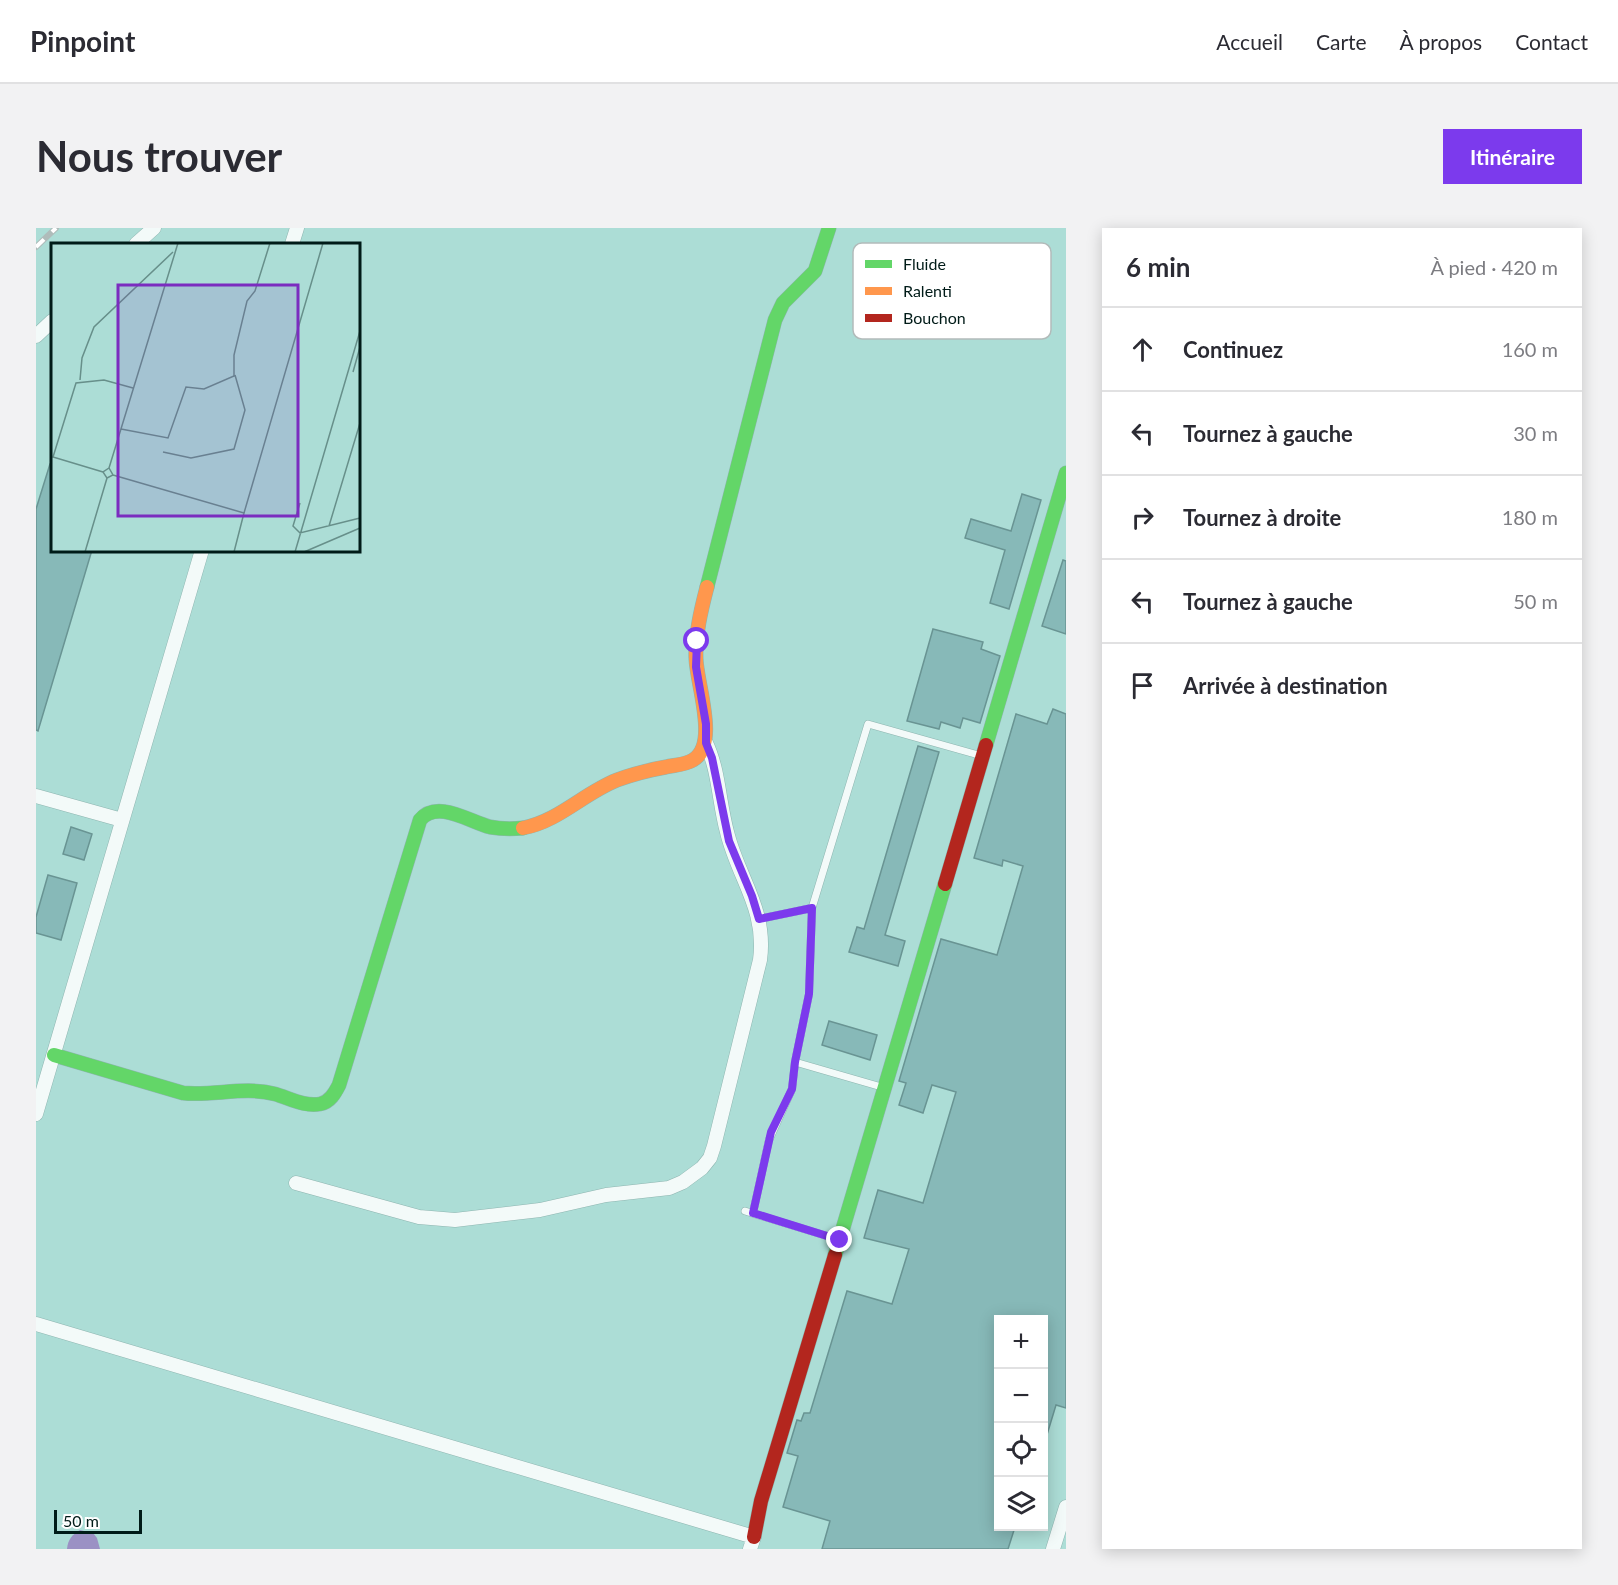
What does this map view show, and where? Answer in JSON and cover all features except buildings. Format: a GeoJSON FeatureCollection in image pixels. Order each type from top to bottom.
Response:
{"type":"FeatureCollection","features":[{"type":"Feature","properties":{"kind":"street"},"geometry":{"type":"LineString","coordinates":[[137,243],[154,228]]}},
{"type":"Feature","properties":{"kind":"street"},"geometry":{"type":"LineString","coordinates":[[292,243],[297,228]]}},
{"type":"Feature","properties":{"kind":"street"},"geometry":{"type":"LineString","coordinates":[[296,1183],[428,1219],[455,1220],[540,1210],[606,1195],[659,1190],[684,1182],[702,1168],[712,1153],[760,960],[762,936],[752,896],[729,841],[712,758],[706,743],[706,724],[696,659],[698,630],[775,320],[783,303],[815,271],[829,228]]}},
{"type":"Feature","properties":{"kind":"street"},"geometry":{"type":"LineString","coordinates":[[36,336],[51,322]]}},
{"type":"Feature","properties":{"kind":"street"},"geometry":{"type":"LineString","coordinates":[[36,1324],[752,1543],[761,1501],[1066,473]]}},
{"type":"Feature","properties":{"kind":"street"},"geometry":{"type":"LineString","coordinates":[[36,1114],[201,552]]}},
{"type":"Feature","properties":{"kind":"street"},"geometry":{"type":"LineString","coordinates":[[54,1054],[183,1093],[200,1095],[263,1091],[312,1104],[322,1103],[331,1098],[339,1085],[418,823],[423,815],[439,811],[507,829],[537,825],[562,814],[611,782],[694,760],[706,743]]}},
{"type":"Feature","properties":{"kind":"street"},"geometry":{"type":"LineString","coordinates":[[36,796],[122,820]]}},
{"type":"Feature","properties":{"kind":"street"},"geometry":{"type":"LineString","coordinates":[[1053,1549],[1066,1508]]}},
{"type":"Feature","properties":{"kind":"lane"},"geometry":{"type":"LineString","coordinates":[[753,1213],[774,1124],[792,1089],[795,1062],[809,994],[812,908],[868,724],[982,756]]}},
{"type":"Feature","properties":{"kind":"lane"},"geometry":{"type":"LineString","coordinates":[[759,919],[812,908]]}},
{"type":"Feature","properties":{"kind":"lane"},"geometry":{"type":"LineString","coordinates":[[795,1062],[885,1088]]}},
{"type":"Feature","properties":{"kind":"lane"},"geometry":{"type":"LineString","coordinates":[[745,1211],[840,1240]]}},
{"type":"Feature","properties":{"kind":"shaded area"},"geometry":{"type":"Polygon","coordinates":[[[80,1530],[93,1533],[100,1549],[67,1549],[71,1538],[80,1530]]]}},
{"type":"Feature","properties":{"kind":"railway"},"geometry":{"type":"LineString","coordinates":[[36,247],[56,228]]}},
{"type":"Feature","properties":{"kind":"traffic: fast"},"geometry":{"type":"LineString","coordinates":[[707,587],[775,320],[783,303],[815,271],[829,228]]}},
{"type":"Feature","properties":{"kind":"traffic: fast"},"geometry":{"type":"LineString","coordinates":[[986,745],[1066,473]]}},
{"type":"Feature","properties":{"kind":"traffic: fast"},"geometry":{"type":"LineString","coordinates":[[54,1055],[183,1093],[252,1091],[275,1094],[314,1105],[324,1103],[332,1097],[339,1085],[420,820],[427,814],[444,812],[490,827],[523,828]]}},
{"type":"Feature","properties":{"kind":"traffic: fast"},"geometry":{"type":"LineString","coordinates":[[835,1255],[945,884]]}},
{"type":"Feature","properties":{"kind":"traffic: slow"},"geometry":{"type":"LineString","coordinates":[[523,828],[560,813],[617,780],[687,763],[701,752],[705,742],[706,728],[697,670],[696,641],[707,587]]}},
{"type":"Feature","properties":{"kind":"traffic: jam"},"geometry":{"type":"LineString","coordinates":[[945,884],[986,745]]}},
{"type":"Feature","properties":{"kind":"traffic: jam"},"geometry":{"type":"LineString","coordinates":[[754,1537],[761,1501],[835,1255]]}},
{"type":"Feature","properties":{"kind":"route"},"geometry":{"type":"LineString","coordinates":[[697,641],[696,667],[706,724],[706,743],[712,758],[724,824],[759,919],[812,908],[809,994],[795,1062],[792,1089],[771,1132],[753,1213],[840,1240]]}}]}
